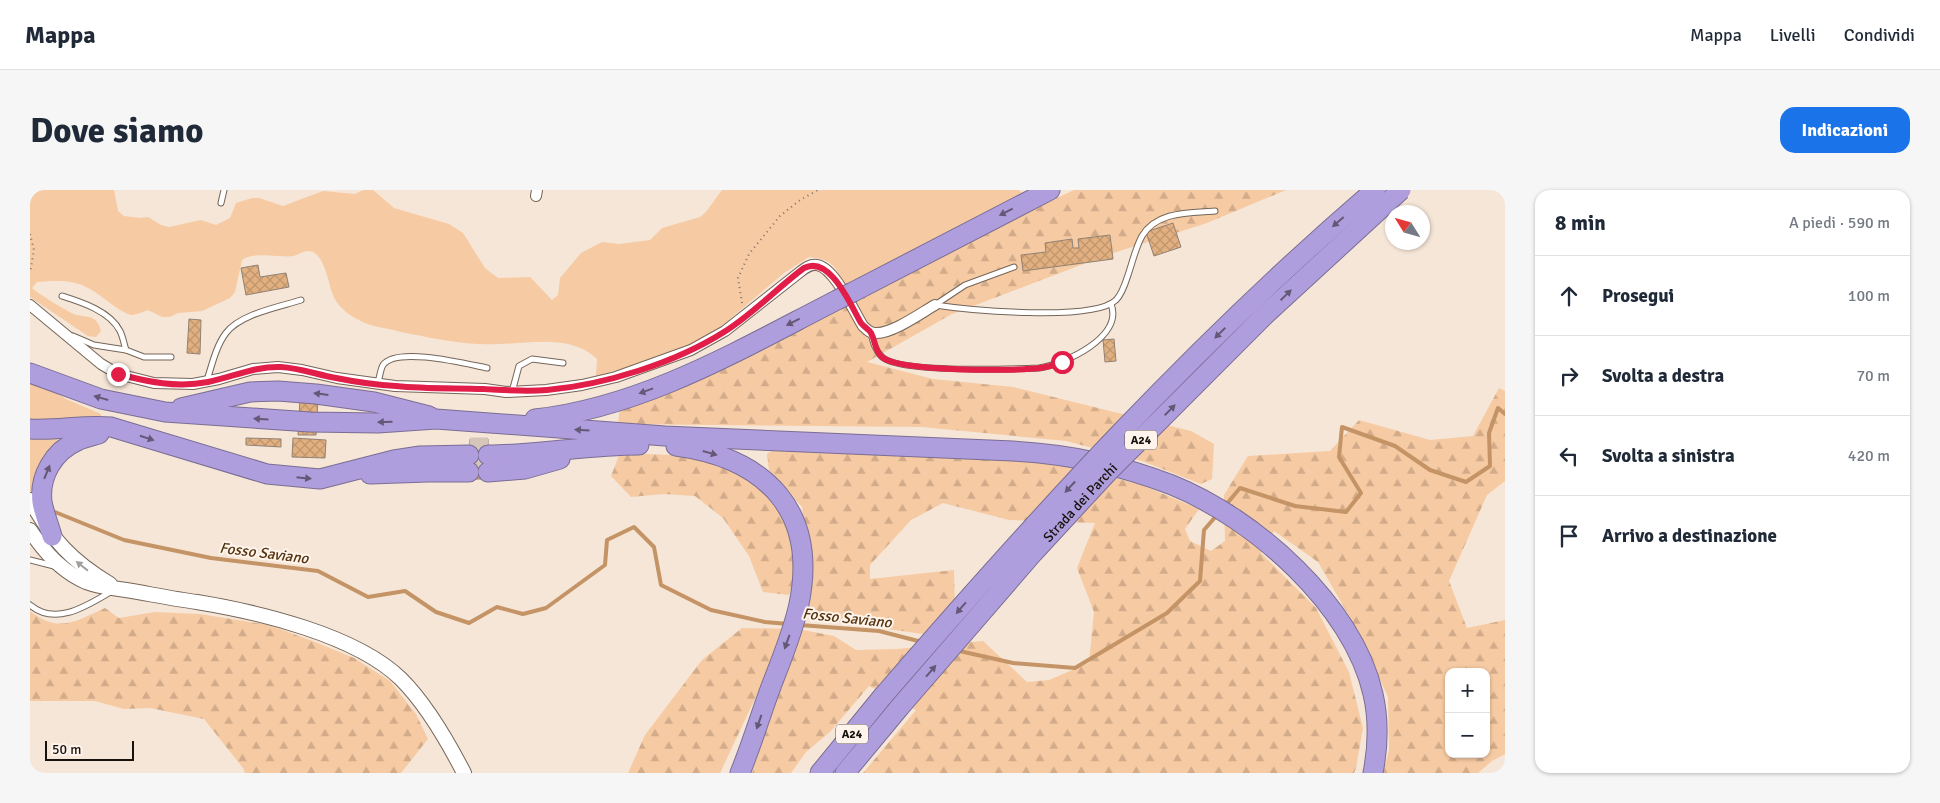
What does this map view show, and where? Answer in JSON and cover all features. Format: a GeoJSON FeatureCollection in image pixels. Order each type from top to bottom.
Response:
{"type":"FeatureCollection","features":[{"type":"Feature","properties":{"kind":"highway"},"geometry":{"type":"LineString","coordinates":[[480,423],[548,418],[582,411],[635,396],[712,363],[1050,190]]}},
{"type":"Feature","properties":{"kind":"highway","name":"Strada dei Parchi"},"geometry":{"type":"LineString","coordinates":[[820,773],[884,696],[1020,541],[1091,465],[1273,282],[1375,190]]}},
{"type":"Feature","properties":{"kind":"highway","name":"Strada dei Parchi"},"geometry":{"type":"LineString","coordinates":[[845,773],[1033,553],[1092,489],[1266,314],[1401,190]]}},
{"type":"Feature","properties":{"kind":"highway"},"geometry":{"type":"LineString","coordinates":[[30,358],[69,388]]}},
{"type":"Feature","properties":{"kind":"highway"},"geometry":{"type":"LineString","coordinates":[[30,372],[69,388],[114,402],[165,412],[319,422],[378,423],[436,419],[665,436],[1033,452],[1124,469],[1184,490],[1232,515],[1268,543],[1296,569],[1326,603],[1342,626],[1362,663],[1373,693],[1376,718],[1376,746],[1373,773]]}},
{"type":"Feature","properties":{"kind":"highway"},"geometry":{"type":"LineString","coordinates":[[165,412],[250,392],[278,391],[374,402],[400,407],[436,419]]}},
{"type":"Feature","properties":{"kind":"highway"},"geometry":{"type":"LineString","coordinates":[[30,429],[50,430],[96,426],[119,428],[267,474],[320,480],[338,475],[376,458],[401,450],[426,447],[479,459],[503,472],[531,467],[596,446]]}},
{"type":"Feature","properties":{"kind":"highway"},"geometry":{"type":"LineString","coordinates":[[52,536],[42,502],[46,473],[52,462],[61,451],[77,441],[119,428]]}},
{"type":"Feature","properties":{"kind":"highway"},"geometry":{"type":"LineString","coordinates":[[338,475],[420,472],[479,459],[665,436]]}},
{"type":"Feature","properties":{"kind":"highway"},"geometry":{"type":"LineString","coordinates":[[479,459],[574,450],[596,446],[677,446],[714,454],[746,467],[772,488],[781,498],[792,515],[800,543],[802,577],[797,612],[740,773]]}},
{"type":"Feature","properties":{"kind":"highway"},"geometry":{"type":"LineString","coordinates":[[855,773],[899,708]]}},
{"type":"Feature","properties":{"kind":"main road"},"geometry":{"type":"LineString","coordinates":[[30,500],[52,536],[70,556],[83,568],[117,589]]}},
{"type":"Feature","properties":{"kind":"main road"},"geometry":{"type":"LineString","coordinates":[[30,530],[46,552],[62,568],[86,582],[227,607],[264,616],[314,632],[359,651],[389,668],[410,689],[435,723],[464,773]]}},
{"type":"Feature","properties":{"kind":"street"},"geometry":{"type":"LineString","coordinates":[[30,305],[101,364],[118,374],[142,381],[167,384],[206,382],[253,369],[278,367],[377,384],[512,392],[582,385],[616,377],[676,356],[725,332],[809,266],[816,265],[830,273],[863,326],[876,334],[887,331],[935,304]]}},
{"type":"Feature","properties":{"kind":"lane"},"geometry":{"type":"LineString","coordinates":[[221,203],[224,190]]}},
{"type":"Feature","properties":{"kind":"lane"},"geometry":{"type":"LineString","coordinates":[[935,304],[1007,312],[1049,313],[1084,310],[1111,304],[1120,295],[1139,242],[1149,228],[1171,216],[1215,211]]}},
{"type":"Feature","properties":{"kind":"lane"},"geometry":{"type":"LineString","coordinates":[[935,304],[965,285],[1014,266]]}},
{"type":"Feature","properties":{"kind":"lane"},"geometry":{"type":"LineString","coordinates":[[62,296],[91,305],[107,317],[119,329],[126,350]]}},
{"type":"Feature","properties":{"kind":"lane"},"geometry":{"type":"LineString","coordinates":[[206,382],[222,340],[233,326],[266,311],[301,300]]}},
{"type":"Feature","properties":{"kind":"lane"},"geometry":{"type":"LineString","coordinates":[[871,332],[875,348],[882,357],[892,363],[938,369],[1039,368],[1055,365],[1070,358],[1099,339],[1109,328],[1113,319],[1111,304]]}},
{"type":"Feature","properties":{"kind":"lane"},"geometry":{"type":"LineString","coordinates":[[64,333],[94,345],[126,350],[144,357],[171,357]]}},
{"type":"Feature","properties":{"kind":"lane"},"geometry":{"type":"LineString","coordinates":[[377,384],[383,365],[392,358],[411,356],[487,368]]}},
{"type":"Feature","properties":{"kind":"lane"},"geometry":{"type":"LineString","coordinates":[[512,392],[519,366],[532,359],[563,363]]}},
{"type":"Feature","properties":{"kind":"lane"},"geometry":{"type":"LineString","coordinates":[[30,560],[62,568]]}},
{"type":"Feature","properties":{"kind":"lane"},"geometry":{"type":"LineString","coordinates":[[30,605],[44,613],[64,614],[83,607],[117,589]]}},
{"type":"Feature","properties":{"kind":"path"},"geometry":{"type":"LineString","coordinates":[[746,316],[738,278],[749,254],[780,216],[800,200],[818,190]]}},
{"type":"Feature","properties":{"kind":"path"},"geometry":{"type":"LineString","coordinates":[[30,234],[34,250],[30,273]]}},
{"type":"Feature","properties":{"kind":"green space"},"geometry":{"type":"Polygon","coordinates":[[[30,190],[114,190],[118,211],[124,216],[148,217],[161,225],[169,227],[201,220],[216,225],[230,218],[236,203],[252,198],[259,198],[283,206],[323,191],[355,194],[363,190],[373,190],[394,208],[449,224],[463,233],[485,268],[498,278],[530,277],[552,300],[558,295],[560,278],[581,253],[602,242],[619,244],[650,240],[662,228],[700,217],[722,190],[1019,190],[1023,194],[845,285],[832,265],[823,260],[809,257],[784,273],[724,324],[702,339],[650,362],[596,376],[597,359],[585,350],[571,345],[557,342],[480,344],[440,340],[366,323],[341,308],[333,294],[323,263],[314,253],[308,251],[291,256],[250,256],[242,260],[235,292],[230,298],[202,311],[178,313],[170,317],[162,317],[148,310],[133,315],[128,314],[80,284],[62,281],[37,282],[32,288],[40,294],[76,315],[96,320],[101,331],[96,337],[88,336],[30,297],[30,190]]]}},
{"type":"Feature","properties":{"kind":"green space"},"geometry":{"type":"Polygon","coordinates":[[[1074,190],[1286,190],[1207,223],[1107,255],[952,314],[867,362],[933,379],[1013,387],[1191,431],[1214,444],[1212,479],[1201,484],[1142,461],[1066,441],[922,427],[618,424],[620,406],[1074,190]]]}},
{"type":"Feature","properties":{"kind":"green space"},"geometry":{"type":"Polygon","coordinates":[[[30,377],[66,399],[101,414],[101,417],[30,421],[30,377]]]}},
{"type":"Feature","properties":{"kind":"green space"},"geometry":{"type":"Polygon","coordinates":[[[1499,388],[1505,391],[1505,481],[1487,495],[1449,581],[1467,628],[1505,620],[1505,754],[1492,761],[1478,773],[1383,773],[1389,750],[1388,697],[1360,635],[1318,562],[1274,531],[1261,553],[1316,608],[1349,672],[1363,728],[1354,773],[863,773],[916,710],[869,686],[830,732],[806,752],[791,773],[752,773],[784,675],[769,669],[720,773],[628,773],[645,735],[702,660],[742,628],[798,629],[834,636],[856,650],[897,649],[983,641],[1027,682],[1049,680],[1089,663],[1094,612],[1077,568],[1095,523],[1009,520],[943,503],[911,520],[870,565],[870,579],[954,570],[955,609],[923,634],[817,619],[807,611],[809,550],[802,507],[769,470],[767,454],[778,447],[1062,464],[1142,485],[1199,509],[1185,529],[1190,541],[1211,551],[1225,541],[1224,495],[1248,456],[1330,451],[1359,420],[1430,440],[1473,436],[1499,388]]]}},
{"type":"Feature","properties":{"kind":"green space"},"geometry":{"type":"Polygon","coordinates":[[[30,434],[58,437],[58,441],[32,492],[30,491],[30,434]]]}},
{"type":"Feature","properties":{"kind":"green space"},"geometry":{"type":"Polygon","coordinates":[[[620,453],[698,456],[734,468],[761,486],[789,519],[796,574],[789,595],[763,592],[749,556],[723,518],[695,496],[664,494],[631,497],[611,476],[620,453]]]}},
{"type":"Feature","properties":{"kind":"green space"},"geometry":{"type":"Polygon","coordinates":[[[105,608],[119,618],[155,612],[200,614],[269,625],[315,642],[354,658],[390,681],[416,714],[428,739],[401,773],[245,773],[204,719],[150,708],[124,709],[95,701],[30,701],[30,611],[40,618],[59,624],[76,621],[105,608]]]}},
{"type":"Feature","properties":{"kind":"building"},"geometry":{"type":"Polygon","coordinates":[[[1173,223],[1181,247],[1154,256],[1146,232],[1173,223]]]}},
{"type":"Feature","properties":{"kind":"building"},"geometry":{"type":"Polygon","coordinates":[[[1110,235],[1113,259],[1023,271],[1021,255],[1046,252],[1045,243],[1072,239],[1073,248],[1079,248],[1078,239],[1110,235]]]}},
{"type":"Feature","properties":{"kind":"building"},"geometry":{"type":"Polygon","coordinates":[[[258,265],[260,277],[286,273],[289,287],[246,295],[241,268],[258,265]]]}},
{"type":"Feature","properties":{"kind":"building"},"geometry":{"type":"Polygon","coordinates":[[[189,319],[201,320],[200,354],[187,353],[189,319]]]}},
{"type":"Feature","properties":{"kind":"building"},"geometry":{"type":"Polygon","coordinates":[[[1114,339],[1116,361],[1105,362],[1103,340],[1114,339]]]}},
{"type":"Feature","properties":{"kind":"building"},"geometry":{"type":"Polygon","coordinates":[[[300,398],[318,399],[316,435],[298,435],[300,398]]]}},
{"type":"Feature","properties":{"kind":"building"},"geometry":{"type":"Polygon","coordinates":[[[246,438],[281,439],[281,447],[246,445],[246,438]]]}},
{"type":"Feature","properties":{"kind":"building"},"geometry":{"type":"Polygon","coordinates":[[[293,438],[326,440],[325,458],[292,457],[293,438]]]}},
{"type":"Feature","properties":{"kind":"building"},"geometry":{"type":"Polygon","coordinates":[[[470,439],[488,439],[488,479],[469,479],[470,439]]]}},
{"type":"Feature","properties":{"kind":"waterway","name":"Fosso Saviano"},"geometry":{"type":"LineString","coordinates":[[1225,506],[1240,488],[1295,506],[1346,512],[1361,493],[1339,457],[1342,427],[1395,446],[1430,470],[1466,482],[1490,466],[1489,433],[1498,408],[1505,414]]}},
{"type":"Feature","properties":{"kind":"waterway","name":"Fosso Saviano"},"geometry":{"type":"LineString","coordinates":[[50,510],[124,540],[211,558],[318,571],[368,597],[405,591],[436,612],[469,623],[497,607],[523,614],[546,608],[605,565],[607,540],[634,527],[654,547],[661,585],[711,610],[765,622],[788,624]]}},
{"type":"Feature","properties":{"kind":"waterway","name":"Fosso Saviano"},"geometry":{"type":"LineString","coordinates":[[955,650],[1013,663],[1075,668],[1167,613],[1200,581],[1204,530],[1217,515]]}},
{"type":"Feature","properties":{"kind":"waterway","name":"Fosso Saviano"},"geometry":{"type":"LineString","coordinates":[[800,625],[879,631],[922,642]]}},
{"type":"Feature","properties":{"kind":"tunnel"},"geometry":{"type":"LineString","coordinates":[[470,447],[488,447]]}},
{"type":"Feature","properties":{"kind":"tunnel"},"geometry":{"type":"LineString","coordinates":[[469,464],[488,464]]}},
{"type":"Feature","properties":{"kind":"route"},"geometry":{"type":"LineString","coordinates":[[118,374],[154,383],[193,384],[253,369],[284,367],[337,378],[395,386],[440,389],[485,389],[506,392],[546,390],[582,385],[616,377],[663,361],[709,341],[725,332],[804,268],[816,265],[824,268],[835,279],[863,326],[871,332],[875,348],[882,357],[892,363],[938,369],[1039,368],[1062,362]]}}]}
